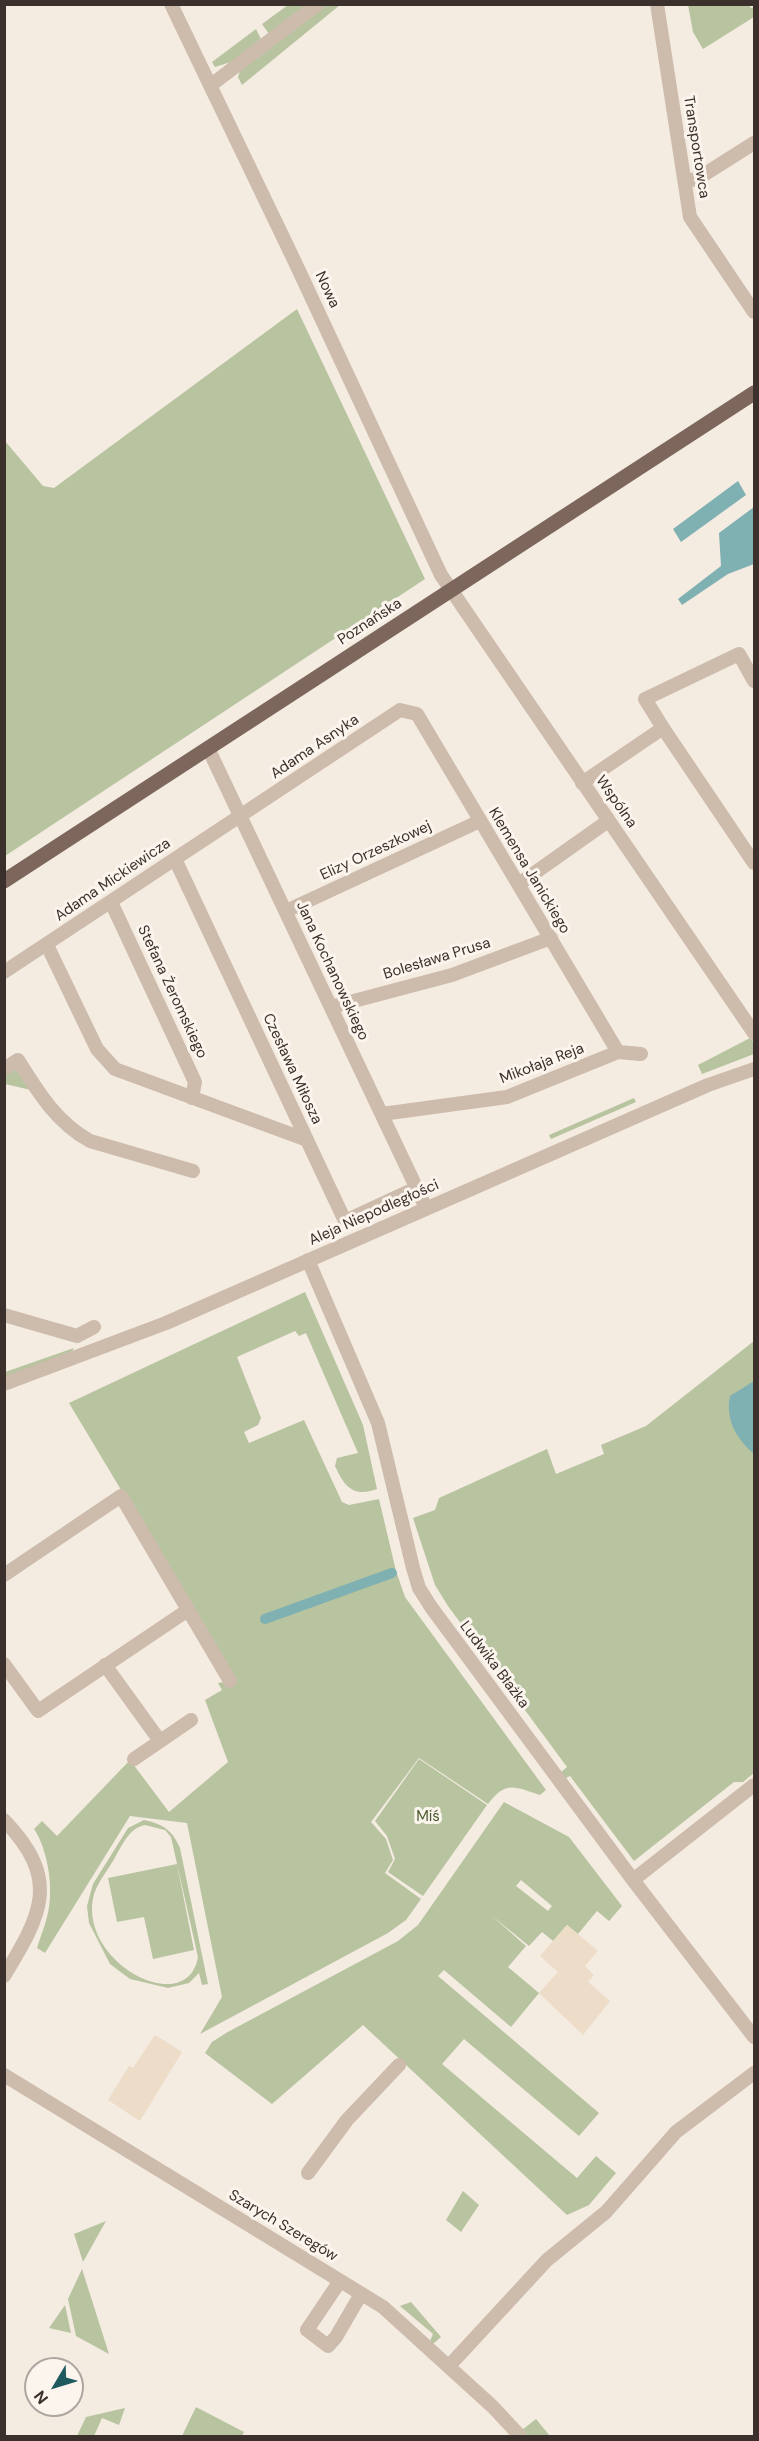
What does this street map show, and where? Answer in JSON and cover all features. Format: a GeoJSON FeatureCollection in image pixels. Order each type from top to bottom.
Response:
{"type":"FeatureCollection","features":[{"type":"Feature","properties":{"kind":"main road","name":"Poznańska"},"geometry":{"type":"LineString","coordinates":[[4,881],[754,393]]}},
{"type":"Feature","properties":{"kind":"street","name":"Nowa"},"geometry":{"type":"LineString","coordinates":[[171,4],[212,85],[450,590]]}},
{"type":"Feature","properties":{"kind":"street"},"geometry":{"type":"LineString","coordinates":[[212,85],[318,4]]}},
{"type":"Feature","properties":{"kind":"street","name":"Transportowca"},"geometry":{"type":"LineString","coordinates":[[657,4],[690,217],[754,312]]}},
{"type":"Feature","properties":{"kind":"street"},"geometry":{"type":"LineString","coordinates":[[685,181],[698,179],[754,143]]}},
{"type":"Feature","properties":{"kind":"street","name":"Wspólna"},"geometry":{"type":"LineString","coordinates":[[450,590],[754,1033]]}},
{"type":"Feature","properties":{"kind":"street"},"geometry":{"type":"LineString","coordinates":[[754,681],[739,654],[645,699],[754,863]]}},
{"type":"Feature","properties":{"kind":"street","name":"Adama Asnyka"},"geometry":{"type":"LineString","coordinates":[[241,816],[400,710],[408,712]]}},
{"type":"Feature","properties":{"kind":"street","name":"Klemensa Janickiego"},"geometry":{"type":"LineString","coordinates":[[408,712],[417,714],[618,1052]]}},
{"type":"Feature","properties":{"kind":"street"},"geometry":{"type":"LineString","coordinates":[[582,783],[663,728]]}},
{"type":"Feature","properties":{"kind":"street","name":"Jana Kochanowskiego"},"geometry":{"type":"LineString","coordinates":[[208,748],[426,1208]]}},
{"type":"Feature","properties":{"kind":"street","name":"Adama Mickiewicza"},"geometry":{"type":"LineString","coordinates":[[4,972],[241,816]]}},
{"type":"Feature","properties":{"kind":"street","name":"Elizy Orzeszkowej"},"geometry":{"type":"LineString","coordinates":[[286,911],[480,821]]}},
{"type":"Feature","properties":{"kind":"street"},"geometry":{"type":"LineString","coordinates":[[519,884],[608,821]]}},
{"type":"Feature","properties":{"kind":"street","name":"Czesława Miłosza"},"geometry":{"type":"LineString","coordinates":[[175,859],[345,1221],[416,1188]]}},
{"type":"Feature","properties":{"kind":"street","name":"Stefana Żeromskiego"},"geometry":{"type":"LineString","coordinates":[[111,903],[195,1082],[192,1098]]}},
{"type":"Feature","properties":{"kind":"street","name":"Bolesława Prusa"},"geometry":{"type":"LineString","coordinates":[[331,1007],[452,975],[551,938]]}},
{"type":"Feature","properties":{"kind":"street"},"geometry":{"type":"LineString","coordinates":[[47,945],[97,1049],[107,1062],[126,1074],[307,1140]]}},
{"type":"Feature","properties":{"kind":"street","name":"Mikołaja Reja"},"geometry":{"type":"LineString","coordinates":[[382,1114],[507,1096],[618,1052],[641,1054]]}},
{"type":"Feature","properties":{"kind":"street"},"geometry":{"type":"LineString","coordinates":[[4,1070],[18,1060],[45,1103],[75,1133],[90,1141],[193,1170]]}},
{"type":"Feature","properties":{"kind":"street","name":"Aleja Niepodległości"},"geometry":{"type":"LineString","coordinates":[[4,1384],[166,1323],[708,1085],[754,1069]]}},
{"type":"Feature","properties":{"kind":"street","name":"Ludwika Błażka"},"geometry":{"type":"LineString","coordinates":[[308,1260],[378,1423],[419,1588],[633,1880],[754,2037]]}},
{"type":"Feature","properties":{"kind":"street"},"geometry":{"type":"LineString","coordinates":[[4,1315],[76,1336],[94,1327]]}},
{"type":"Feature","properties":{"kind":"street"},"geometry":{"type":"LineString","coordinates":[[76,1336],[83,1355]]}},
{"type":"Feature","properties":{"kind":"street"},"geometry":{"type":"LineString","coordinates":[[4,1575],[121,1496],[230,1681]]}},
{"type":"Feature","properties":{"kind":"street"},"geometry":{"type":"LineString","coordinates":[[4,1664],[10,1683],[38,1711],[188,1610]]}},
{"type":"Feature","properties":{"kind":"street"},"geometry":{"type":"LineString","coordinates":[[105,1665],[160,1741]]}},
{"type":"Feature","properties":{"kind":"street"},"geometry":{"type":"LineString","coordinates":[[134,1759],[191,1720]]}},
{"type":"Feature","properties":{"kind":"street"},"geometry":{"type":"LineString","coordinates":[[633,1880],[754,1785]]}},
{"type":"Feature","properties":{"kind":"street"},"geometry":{"type":"LineString","coordinates":[[4,1820],[24,1840],[37,1863],[40,1887],[39,1912],[33,1930],[4,1976]]}},
{"type":"Feature","properties":{"kind":"street"},"geometry":{"type":"LineString","coordinates":[[308,2173],[347,2120],[399,2065]]}},
{"type":"Feature","properties":{"kind":"street"},"geometry":{"type":"LineString","coordinates":[[449,2366],[547,2260],[606,2212],[676,2132],[754,2073]]}},
{"type":"Feature","properties":{"kind":"street","name":"Szarych Szeregów"},"geometry":{"type":"LineString","coordinates":[[4,2075],[383,2307],[449,2366],[520,2436]]}},
{"type":"Feature","properties":{"kind":"street"},"geometry":{"type":"LineString","coordinates":[[340,2280],[307,2330],[328,2346],[336,2337],[361,2294]]}},
{"type":"Feature","properties":{"kind":"green space"},"geometry":{"type":"Polygon","coordinates":[[[288,5],[308,5],[269,34],[262,24],[288,5]]]}},
{"type":"Feature","properties":{"kind":"green space"},"geometry":{"type":"Polygon","coordinates":[[[325,5],[340,5],[242,85],[238,77],[241,68],[325,5]]]}},
{"type":"Feature","properties":{"kind":"green space"},"geometry":{"type":"Polygon","coordinates":[[[688,5],[749,5],[751,8],[754,7],[754,17],[703,49],[693,32],[688,5]]]}},
{"type":"Feature","properties":{"kind":"green space"},"geometry":{"type":"Polygon","coordinates":[[[256,29],[261,39],[231,62],[215,67],[212,62],[256,29]]]}},
{"type":"Feature","properties":{"kind":"green space"},"geometry":{"type":"Polygon","coordinates":[[[297,309],[425,579],[5,856],[5,441],[43,486],[54,488],[297,309]]]}},
{"type":"Feature","properties":{"kind":"green space"},"geometry":{"type":"Polygon","coordinates":[[[750,1038],[754,1042],[754,1054],[702,1074],[698,1065],[750,1038]]]}},
{"type":"Feature","properties":{"kind":"green space"},"geometry":{"type":"Polygon","coordinates":[[[17,1068],[31,1090],[5,1084],[4,1074],[17,1068]]]}},
{"type":"Feature","properties":{"kind":"green space"},"geometry":{"type":"Polygon","coordinates":[[[634,1098],[636,1102],[551,1139],[549,1135],[634,1098]]]}},
{"type":"Feature","properties":{"kind":"green space"},"geometry":{"type":"Polygon","coordinates":[[[305,1292],[363,1425],[377,1489],[362,1492],[350,1488],[335,1466],[337,1458],[358,1453],[306,1333],[299,1336],[295,1331],[237,1357],[261,1418],[258,1425],[244,1432],[249,1443],[304,1420],[342,1502],[349,1505],[379,1499],[396,1571],[405,1597],[546,1790],[540,1795],[517,1788],[506,1788],[494,1796],[488,1804],[419,1758],[371,1822],[386,1839],[393,1860],[385,1873],[421,1899],[406,1920],[388,1933],[200,2034],[222,1997],[187,1823],[130,1816],[45,1953],[37,1948],[48,1912],[50,1888],[46,1856],[34,1829],[42,1821],[57,1836],[130,1760],[169,1812],[228,1762],[205,1700],[222,1690],[218,1683],[235,1680],[69,1403],[305,1292]]]}},
{"type":"Feature","properties":{"kind":"green space"},"geometry":{"type":"Polygon","coordinates":[[[754,1341],[754,1773],[743,1782],[734,1782],[634,1861],[570,1776],[564,1779],[560,1773],[567,1767],[448,1606],[435,1585],[413,1518],[435,1510],[439,1498],[547,1449],[556,1474],[604,1454],[601,1445],[646,1426],[754,1341]]]}},
{"type":"Feature","properties":{"kind":"green space"},"geometry":{"type":"Polygon","coordinates":[[[74,1348],[72,1352],[5,1378],[5,1372],[74,1348]]]}},
{"type":"Feature","properties":{"kind":"green space","name":"Miś"},"geometry":{"type":"Polygon","coordinates":[[[419,1759],[487,1805],[423,1896],[388,1872],[395,1859],[387,1836],[375,1821],[419,1759]]]}},
{"type":"Feature","properties":{"kind":"green space"},"geometry":{"type":"Polygon","coordinates":[[[504,1802],[569,1837],[622,1906],[609,1921],[597,1911],[578,1934],[567,1925],[553,1941],[542,1932],[529,1946],[491,1915],[526,1946],[508,1967],[539,1993],[511,2027],[444,1970],[438,1976],[599,2113],[579,2136],[464,2039],[442,2064],[577,2178],[596,2156],[616,2173],[589,2205],[567,2215],[363,2025],[272,2104],[205,2053],[212,2042],[226,2033],[398,1941],[418,1925],[504,1802]],[[521,1880],[516,1886],[548,1911],[552,1906],[521,1880]]]}},
{"type":"Feature","properties":{"kind":"green space"},"geometry":{"type":"Polygon","coordinates":[[[144,1820],[151,1822],[170,1832],[177,1842],[208,1984],[202,1985],[199,1973],[189,1983],[168,1988],[130,1979],[110,1964],[89,1923],[87,1906],[93,1884],[128,1828],[144,1820]],[[145,1825],[130,1834],[94,1894],[93,1919],[101,1941],[116,1960],[135,1975],[156,1983],[175,1983],[190,1975],[198,1957],[171,1837],[165,1830],[145,1825]]]}},
{"type":"Feature","properties":{"kind":"green space"},"geometry":{"type":"Polygon","coordinates":[[[177,1864],[194,1950],[153,1959],[144,1917],[117,1922],[108,1878],[177,1864]]]}},
{"type":"Feature","properties":{"kind":"green space"},"geometry":{"type":"Polygon","coordinates":[[[463,2191],[479,2205],[461,2232],[446,2220],[463,2191]]]}},
{"type":"Feature","properties":{"kind":"green space"},"geometry":{"type":"Polygon","coordinates":[[[106,2221],[83,2262],[74,2234],[106,2221]]]}},
{"type":"Feature","properties":{"kind":"green space"},"geometry":{"type":"Polygon","coordinates":[[[82,2269],[109,2354],[76,2336],[68,2299],[82,2269]]]}},
{"type":"Feature","properties":{"kind":"green space"},"geometry":{"type":"Polygon","coordinates":[[[411,2302],[441,2337],[433,2344],[430,2341],[433,2334],[400,2306],[411,2302]]]}},
{"type":"Feature","properties":{"kind":"green space"},"geometry":{"type":"Polygon","coordinates":[[[65,2305],[71,2333],[49,2328],[65,2305]]]}},
{"type":"Feature","properties":{"kind":"green space"},"geometry":{"type":"Polygon","coordinates":[[[196,2407],[244,2432],[242,2436],[182,2436],[196,2407]]]}},
{"type":"Feature","properties":{"kind":"green space"},"geometry":{"type":"Polygon","coordinates":[[[125,2408],[119,2425],[102,2418],[94,2436],[77,2436],[86,2417],[125,2408]]]}},
{"type":"Feature","properties":{"kind":"green space"},"geometry":{"type":"Polygon","coordinates":[[[536,2419],[550,2436],[527,2436],[522,2430],[536,2419]]]}},
{"type":"Feature","properties":{"kind":"shaded area"},"geometry":{"type":"Polygon","coordinates":[[[567,1925],[598,1951],[585,1966],[594,1975],[588,1982],[610,2001],[583,2035],[539,1993],[558,1972],[540,1956],[567,1925]]]}},
{"type":"Feature","properties":{"kind":"shaded area"},"geometry":{"type":"Polygon","coordinates":[[[155,2035],[182,2052],[140,2121],[108,2100],[129,2066],[133,2068],[155,2035]]]}},
{"type":"Feature","properties":{"kind":"water"},"geometry":{"type":"Polygon","coordinates":[[[738,481],[746,495],[681,542],[673,529],[738,481]]]}},
{"type":"Feature","properties":{"kind":"water"},"geometry":{"type":"Polygon","coordinates":[[[754,507],[754,564],[728,574],[682,605],[678,599],[721,566],[719,533],[754,507]]]}},
{"type":"Feature","properties":{"kind":"water"},"geometry":{"type":"Polygon","coordinates":[[[754,1381],[754,1454],[742,1442],[734,1428],[729,1405],[730,1396],[754,1381]]]}},
{"type":"Feature","properties":{"kind":"waterway"},"geometry":{"type":"LineString","coordinates":[[265,1619],[392,1573]]}}]}
